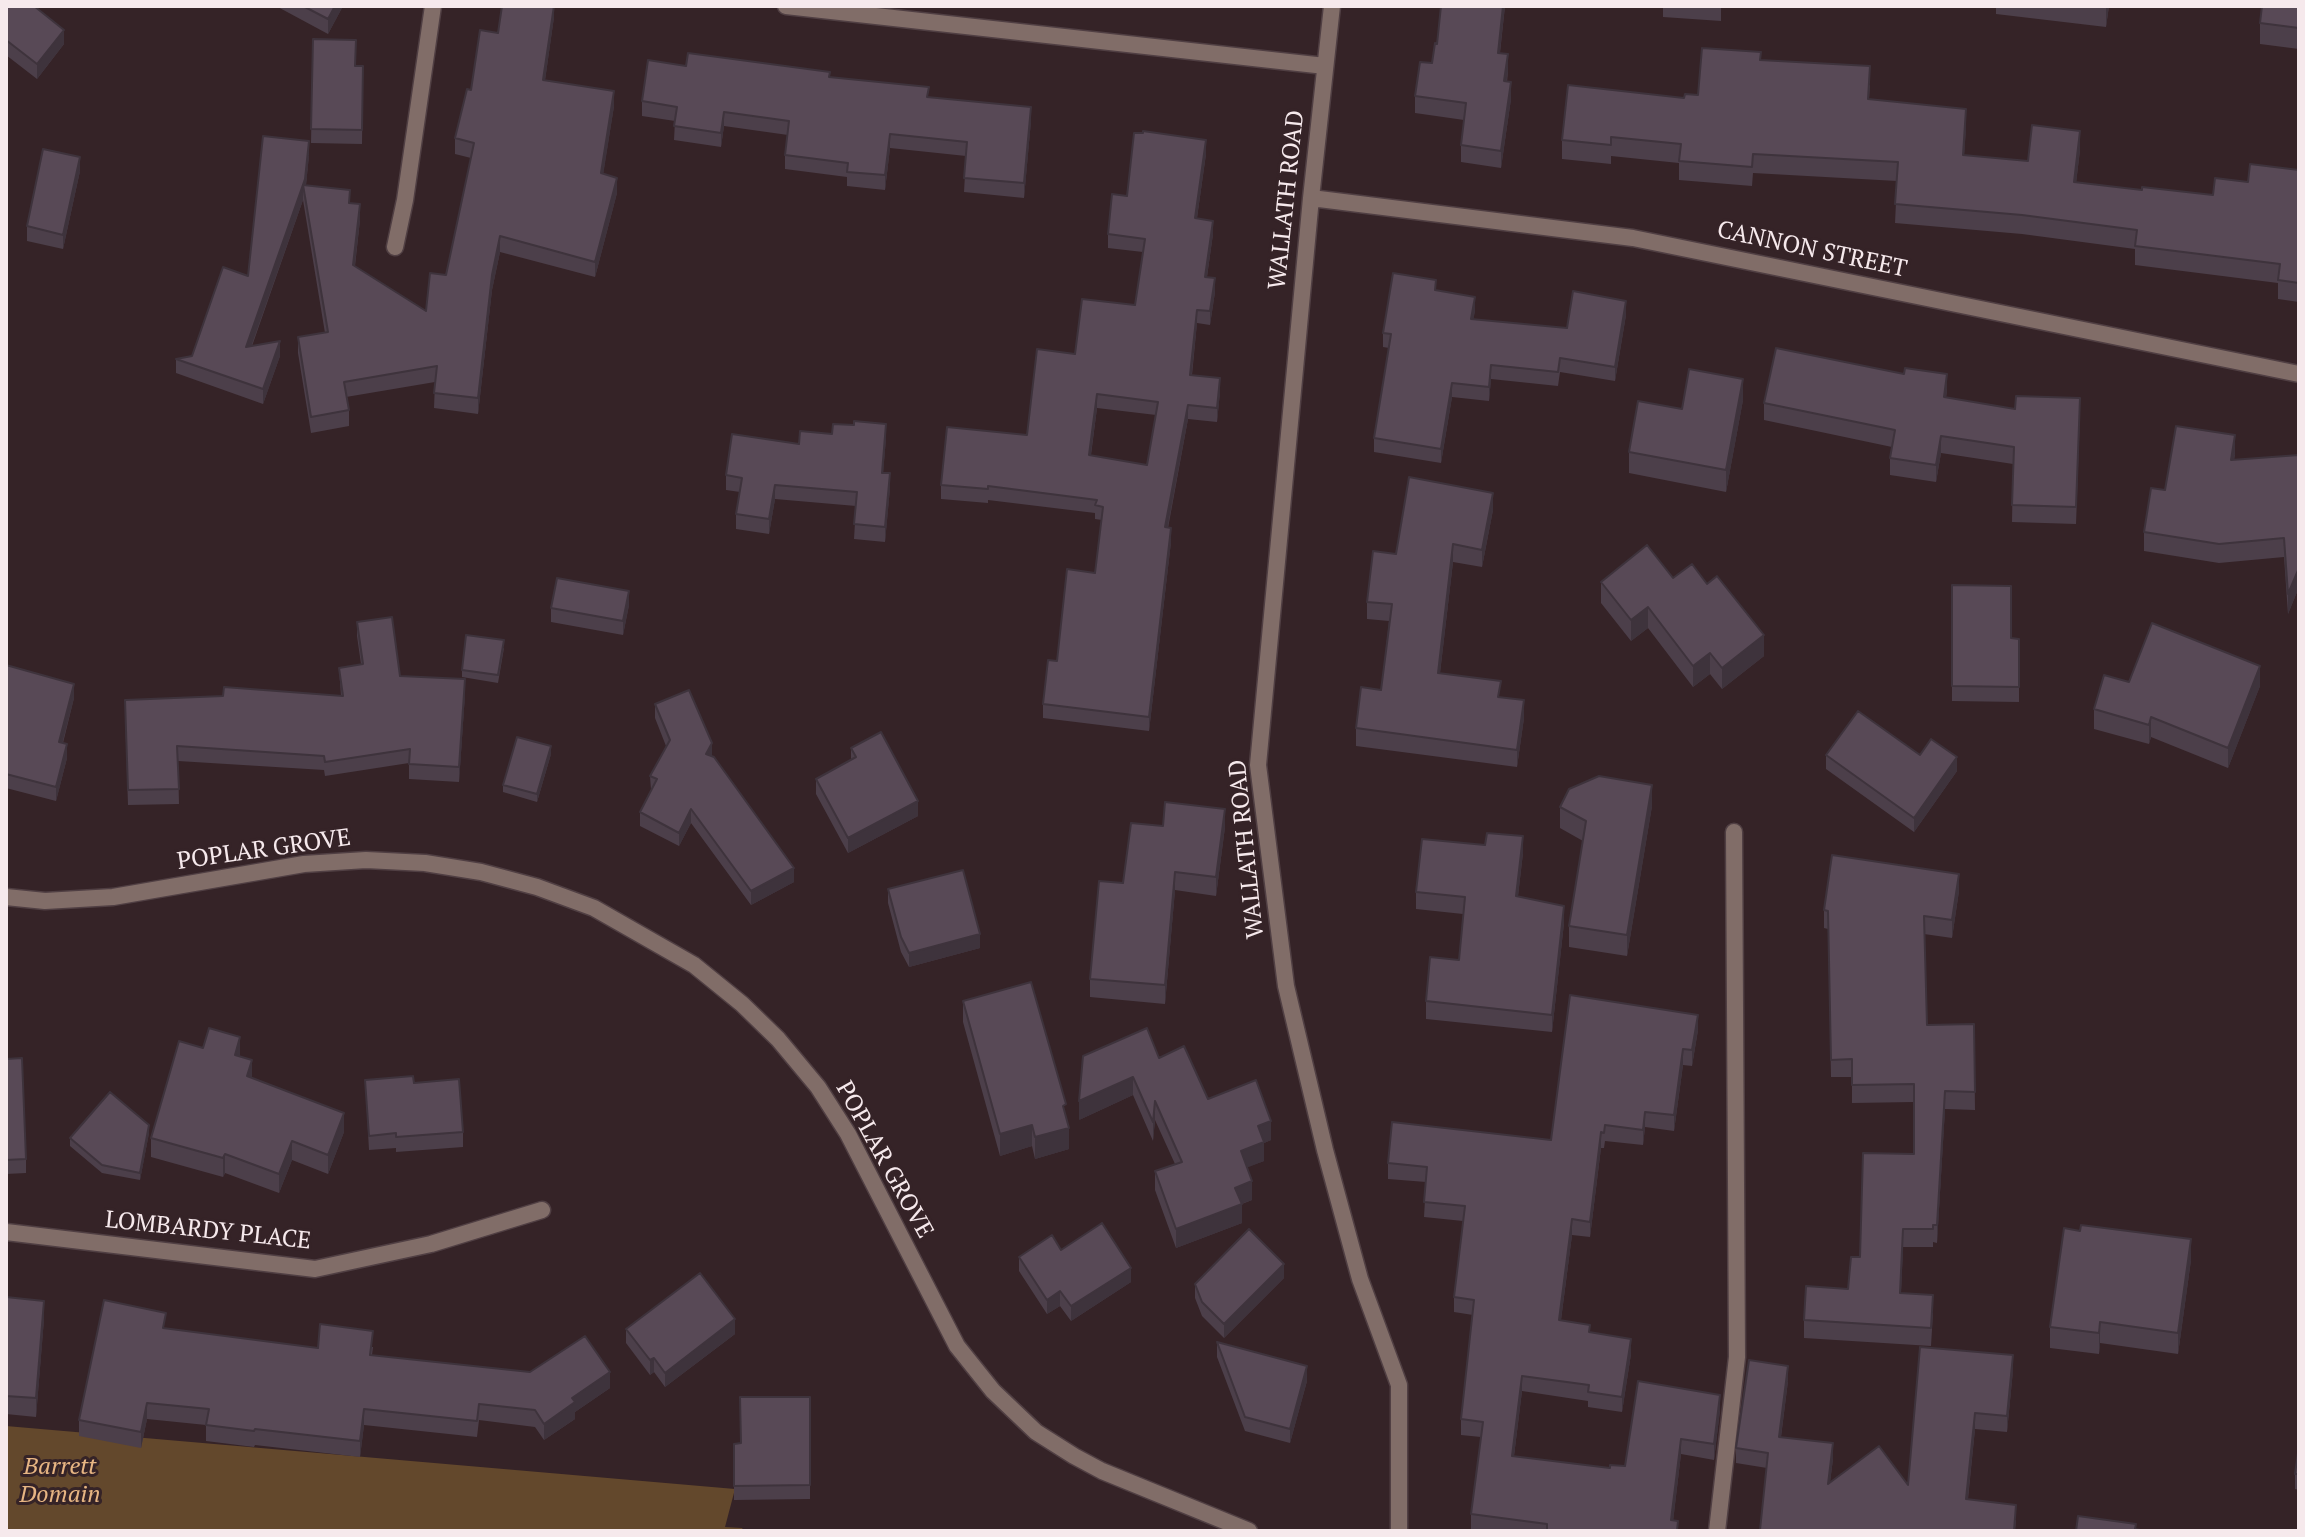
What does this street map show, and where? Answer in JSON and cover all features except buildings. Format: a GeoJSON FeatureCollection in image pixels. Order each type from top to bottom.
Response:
{"type":"FeatureCollection","features":[{"type":"Feature","properties":{"kind":"street"},"geometry":{"type":"LineString","coordinates":[[395,247],[405,200],[433,6]]}},
{"type":"Feature","properties":{"kind":"street"},"geometry":{"type":"LineString","coordinates":[[786,6],[1325,66]]}},
{"type":"Feature","properties":{"kind":"street","name":"WALLATH ROAD"},"geometry":{"type":"LineString","coordinates":[[1332,6],[1258,765],[1286,986],[1360,1279],[1399,1385],[1399,1531]]}},
{"type":"Feature","properties":{"kind":"street","name":"CANNON STREET"},"geometry":{"type":"LineString","coordinates":[[1311,198],[1633,238],[2299,374]]}},
{"type":"Feature","properties":{"kind":"street"},"geometry":{"type":"LineString","coordinates":[[1717,1531],[1737,1357],[1734,832]]}},
{"type":"Feature","properties":{"kind":"street","name":"POPLAR GROVE"},"geometry":{"type":"LineString","coordinates":[[6,897],[45,901],[113,897],[291,866],[366,860],[425,863],[481,872],[537,887],[594,908],[694,965],[751,1013],[818,1087],[855,1147],[957,1346],[1004,1401],[1036,1432],[1102,1471],[1249,1531]]}},
{"type":"Feature","properties":{"kind":"street","name":"LOMBARDY PLACE"},"geometry":{"type":"LineString","coordinates":[[6,1232],[315,1269],[431,1244],[542,1210]]}},
{"type":"Feature","properties":{"kind":"green space","name":"Barrett Domain"},"geometry":{"type":"Polygon","coordinates":[[[6,1426],[735,1489],[725,1527],[742,1528],[744,1531],[6,1531],[6,1426]]]}}]}
